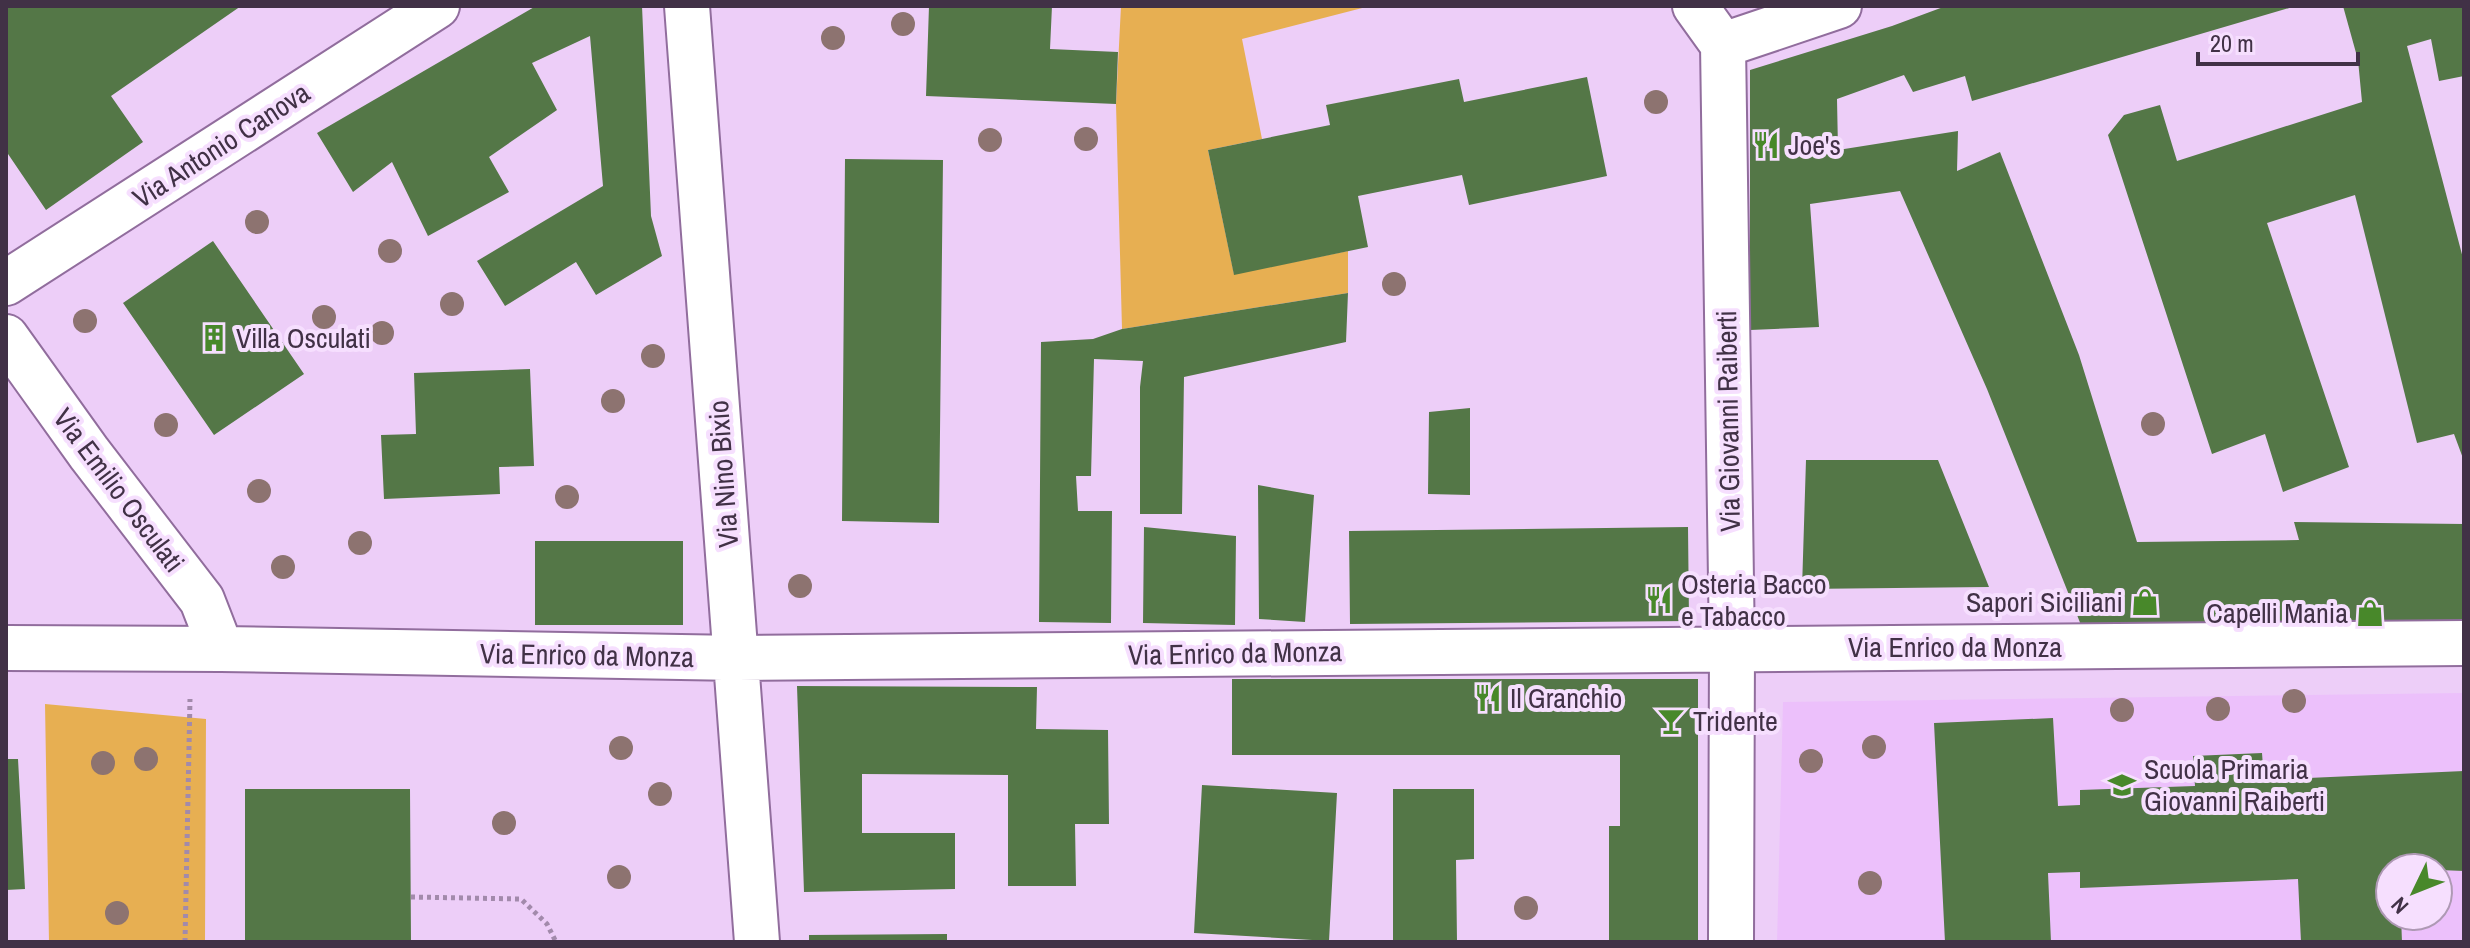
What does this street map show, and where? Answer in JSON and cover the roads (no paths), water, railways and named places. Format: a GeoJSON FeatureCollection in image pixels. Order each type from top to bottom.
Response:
{"type":"FeatureCollection","features":[{"type":"Feature","properties":{"kind":"street","name":"Via Antonio Canova"},"geometry":{"type":"LineString","coordinates":[[6,283],[437,6]]}},
{"type":"Feature","properties":{"kind":"street","name":"Via Nino Bixio"},"geometry":{"type":"LineString","coordinates":[[687,6],[757,942]]}},
{"type":"Feature","properties":{"kind":"street"},"geometry":{"type":"LineString","coordinates":[[1695,6],[1723,45],[1839,6]]}},
{"type":"Feature","properties":{"kind":"street","name":"Via Giovanni Raiberti"},"geometry":{"type":"LineString","coordinates":[[1723,45],[1732,648],[1731,942]]}},
{"type":"Feature","properties":{"kind":"street","name":"Via Emilio Osculati"},"geometry":{"type":"LineString","coordinates":[[6,337],[89,453],[202,600],[206,649]]}},
{"type":"Feature","properties":{"kind":"street","name":"Via Enrico da Monza"},"geometry":{"type":"LineString","coordinates":[[6,648],[738,658],[2464,643]]}},
{"type":"Feature","properties":{"kind":"place","name":"Joe's"},"geometry":{"type":"Point","coordinates":[1766,145]}},
{"type":"Feature","properties":{"kind":"place","name":"Villa Osculati"},"geometry":{"type":"Point","coordinates":[214,338]}},
{"type":"Feature","properties":{"kind":"place","name":"Osteria Bacco e Tabacco"},"geometry":{"type":"Point","coordinates":[1659,600]}},
{"type":"Feature","properties":{"kind":"place","name":"Sapori Siciliani"},"geometry":{"type":"Point","coordinates":[2145,602]}},
{"type":"Feature","properties":{"kind":"place","name":"Capelli Mania"},"geometry":{"type":"Point","coordinates":[2370,613]}},
{"type":"Feature","properties":{"kind":"place","name":"Il Granchio"},"geometry":{"type":"Point","coordinates":[1488,698]}},
{"type":"Feature","properties":{"kind":"place","name":"Tridente"},"geometry":{"type":"Point","coordinates":[1671,721]}},
{"type":"Feature","properties":{"kind":"place","name":"Scuola Primaria Giovanni Raiberti"},"geometry":{"type":"Point","coordinates":[2122,785]}}]}
